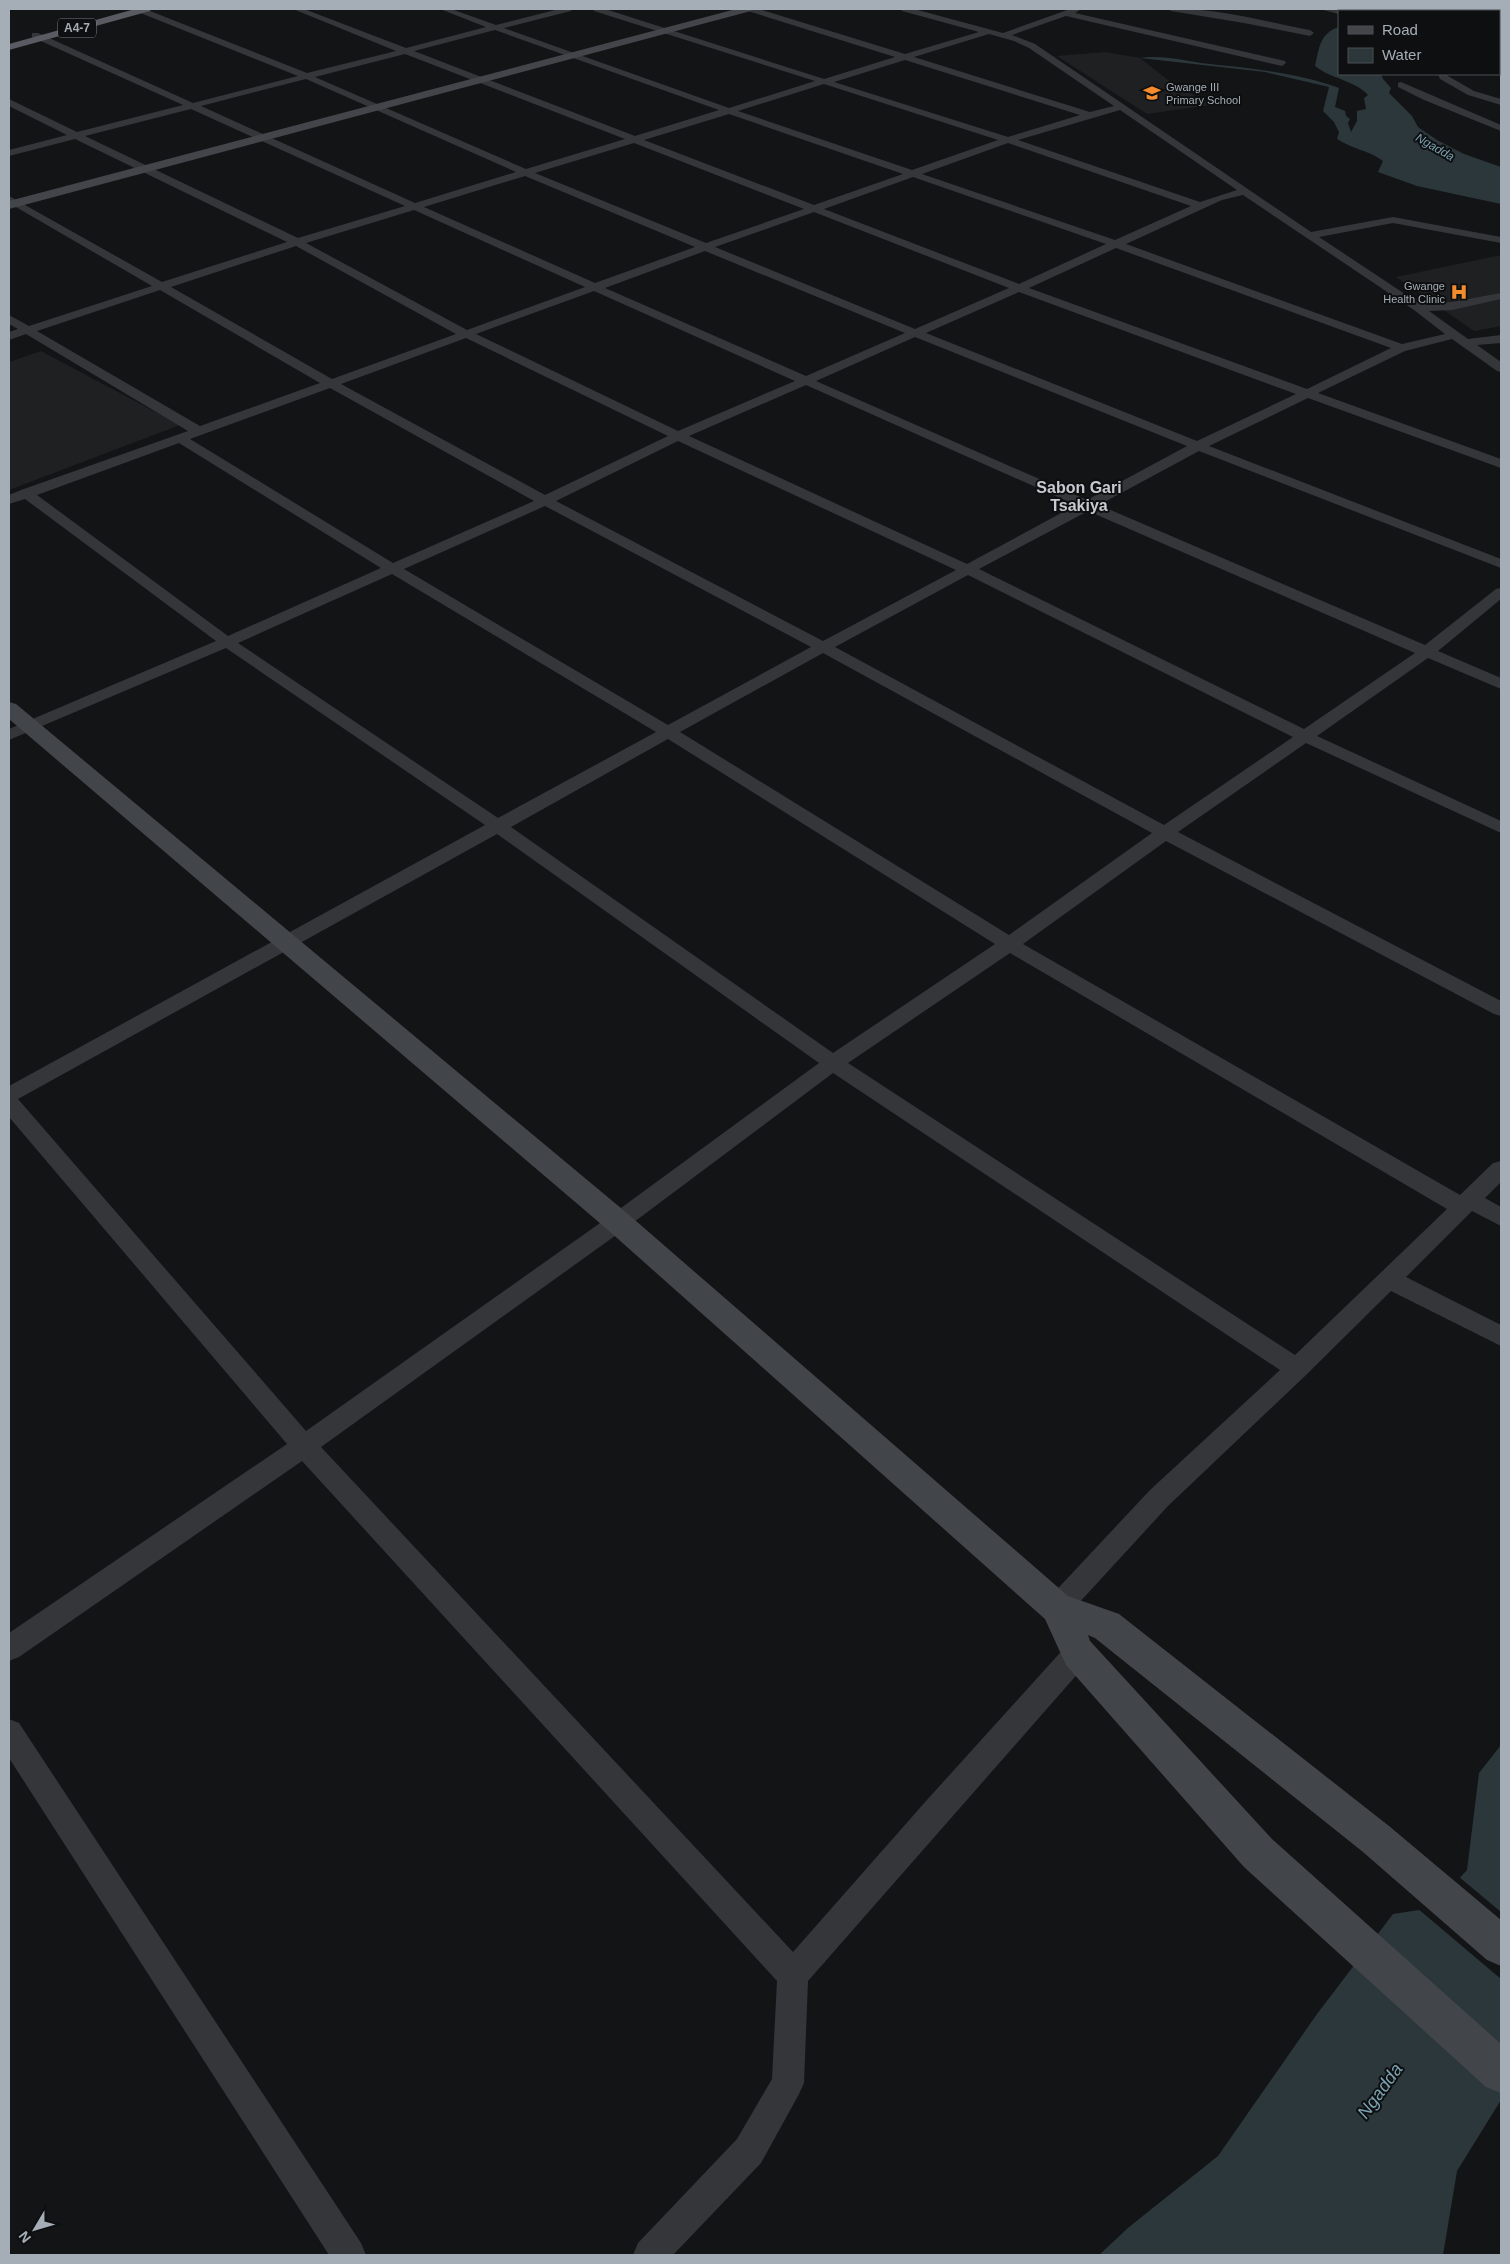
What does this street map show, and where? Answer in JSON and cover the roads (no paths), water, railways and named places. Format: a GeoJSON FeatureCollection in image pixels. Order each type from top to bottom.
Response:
{"type":"FeatureCollection","features":[{"type":"Feature","properties":{"kind":"highway","name":"A4-7"},"geometry":{"type":"LineString","coordinates":[[9,47],[140,9]]}},
{"type":"Feature","properties":{"kind":"highway","name":"A4-7"},"geometry":{"type":"LineString","coordinates":[[9,42],[39,37]]}},
{"type":"Feature","properties":{"kind":"main road"},"geometry":{"type":"LineString","coordinates":[[11,202],[144,170],[747,9]]}},
{"type":"Feature","properties":{"kind":"main road"},"geometry":{"type":"LineString","coordinates":[[9,708],[19,730],[286,942],[618,1222],[1057,1608],[1107,1626],[1376,1839],[1501,1946]]}},
{"type":"Feature","properties":{"kind":"main road"},"geometry":{"type":"LineString","coordinates":[[1057,1608],[1078,1654],[1258,1853],[1501,2072]]}},
{"type":"Feature","properties":{"kind":"street"},"geometry":{"type":"LineString","coordinates":[[140,9],[304,76],[526,173],[916,333],[1196,447],[1501,564]]}},
{"type":"Feature","properties":{"kind":"street"},"geometry":{"type":"LineString","coordinates":[[297,9],[638,139],[1019,288],[1501,464]]}},
{"type":"Feature","properties":{"kind":"street"},"geometry":{"type":"LineString","coordinates":[[444,9],[912,175],[1115,244],[1401,348]]}},
{"type":"Feature","properties":{"kind":"street"},"geometry":{"type":"LineString","coordinates":[[9,153],[568,9]]}},
{"type":"Feature","properties":{"kind":"street"},"geometry":{"type":"LineString","coordinates":[[597,9],[1008,140],[1202,206]]}},
{"type":"Feature","properties":{"kind":"street"},"geometry":{"type":"LineString","coordinates":[[751,9],[1090,115]]}},
{"type":"Feature","properties":{"kind":"street"},"geometry":{"type":"LineString","coordinates":[[905,9],[1032,46],[1309,236],[1418,308],[1501,368]]}},
{"type":"Feature","properties":{"kind":"street"},"geometry":{"type":"LineString","coordinates":[[1171,9],[1244,20],[1310,33]]}},
{"type":"Feature","properties":{"kind":"street"},"geometry":{"type":"LineString","coordinates":[[1323,9],[1338,12]]}},
{"type":"Feature","properties":{"kind":"street"},"geometry":{"type":"LineString","coordinates":[[1002,36],[1070,10],[1282,63]]}},
{"type":"Feature","properties":{"kind":"street"},"geometry":{"type":"LineString","coordinates":[[9,336],[297,242],[825,83],[987,32]]}},
{"type":"Feature","properties":{"kind":"street"},"geometry":{"type":"LineString","coordinates":[[39,37],[418,206],[596,288],[1088,505],[1501,684]]}},
{"type":"Feature","properties":{"kind":"street"},"geometry":{"type":"LineString","coordinates":[[1443,75],[1443,78],[1458,87],[1486,99],[1501,102]]}},
{"type":"Feature","properties":{"kind":"street"},"geometry":{"type":"LineString","coordinates":[[1401,85],[1501,128]]}},
{"type":"Feature","properties":{"kind":"street"},"geometry":{"type":"LineString","coordinates":[[1456,109],[1486,99]]}},
{"type":"Feature","properties":{"kind":"street"},"geometry":{"type":"LineString","coordinates":[[9,102],[144,170],[297,242],[466,334],[678,436],[967,569],[1306,737],[1501,828]]}},
{"type":"Feature","properties":{"kind":"street"},"geometry":{"type":"LineString","coordinates":[[17,496],[1008,140],[1123,107]]}},
{"type":"Feature","properties":{"kind":"street"},"geometry":{"type":"LineString","coordinates":[[19,730],[228,642],[393,569],[545,501],[678,436],[1019,288],[1218,198],[1245,191]]}},
{"type":"Feature","properties":{"kind":"street"},"geometry":{"type":"LineString","coordinates":[[11,202],[332,384],[545,501],[823,647],[1165,833],[1501,1009]]}},
{"type":"Feature","properties":{"kind":"street"},"geometry":{"type":"LineString","coordinates":[[1309,236],[1393,220],[1404,221],[1423,227],[1470,231],[1501,240]]}},
{"type":"Feature","properties":{"kind":"street"},"geometry":{"type":"LineString","coordinates":[[1418,308],[1452,306],[1501,296]]}},
{"type":"Feature","properties":{"kind":"street"},"geometry":{"type":"LineString","coordinates":[[9,319],[198,431]]}},
{"type":"Feature","properties":{"kind":"street"},"geometry":{"type":"LineString","coordinates":[[9,1095],[823,647],[1196,447],[1401,348],[1454,335]]}},
{"type":"Feature","properties":{"kind":"street"},"geometry":{"type":"LineString","coordinates":[[1466,343],[1501,339]]}},
{"type":"Feature","properties":{"kind":"street"},"geometry":{"type":"LineString","coordinates":[[180,438],[393,569],[668,732],[1009,944],[1466,1204],[1501,1218]]}},
{"type":"Feature","properties":{"kind":"street"},"geometry":{"type":"LineString","coordinates":[[17,496],[498,826],[833,1063],[1297,1369]]}},
{"type":"Feature","properties":{"kind":"street"},"geometry":{"type":"LineString","coordinates":[[9,1648],[304,1446],[618,1222],[833,1063],[1009,944],[1165,833],[1428,651],[1501,592]]}},
{"type":"Feature","properties":{"kind":"street"},"geometry":{"type":"LineString","coordinates":[[9,1103],[304,1446],[793,1975]]}},
{"type":"Feature","properties":{"kind":"street"},"geometry":{"type":"LineString","coordinates":[[1057,1608],[1159,1498],[1297,1369],[1501,1169]]}},
{"type":"Feature","properties":{"kind":"street"},"geometry":{"type":"LineString","coordinates":[[1389,1278],[1501,1336]]}},
{"type":"Feature","properties":{"kind":"street"},"geometry":{"type":"LineString","coordinates":[[650,2255],[749,2151],[788,2083],[793,1975],[936,1811],[1078,1654]]}},
{"type":"Feature","properties":{"kind":"street"},"geometry":{"type":"LineString","coordinates":[[9,1733],[349,2255]]}},
{"type":"Feature","properties":{"kind":"water"},"geometry":{"type":"Polygon","coordinates":[[[1501,9],[1501,13],[1500,10],[1395,10],[1501,9]]]}},
{"type":"Feature","properties":{"kind":"water","name":"Ngadda"},"geometry":{"type":"Polygon","coordinates":[[[1338,27],[1338,75],[1381,75],[1391,88],[1389,93],[1412,116],[1418,127],[1437,140],[1464,154],[1501,167],[1501,204],[1417,186],[1378,172],[1383,161],[1372,154],[1337,139],[1339,132],[1334,122],[1323,111],[1329,87],[1265,72],[1140,58],[1170,58],[1271,71],[1339,88],[1335,107],[1345,111],[1346,116],[1350,119],[1348,123],[1351,132],[1357,121],[1357,111],[1366,109],[1364,98],[1368,95],[1356,86],[1315,66],[1321,43],[1327,33],[1338,27]]]}},
{"type":"Feature","properties":{"kind":"water","name":"Ngadda"},"geometry":{"type":"Polygon","coordinates":[[[1501,1745],[1501,2100],[1457,2171],[1443,2255],[1099,2255],[1129,2227],[1218,2156],[1317,2014],[1393,1914],[1432,1908],[1467,1870],[1479,1773],[1501,1745]]]}},
{"type":"Feature","properties":{"kind":"place","name":"Gwange III Primary School"},"geometry":{"type":"Point","coordinates":[1152,93]}},
{"type":"Feature","properties":{"kind":"place","name":"Gwange Health Clinic"},"geometry":{"type":"Point","coordinates":[1459,292]}},
{"type":"Feature","properties":{"kind":"district","name":"Sabon Gari Tsakiya"},"geometry":{"type":"Point","coordinates":[1079,496]}}]}
